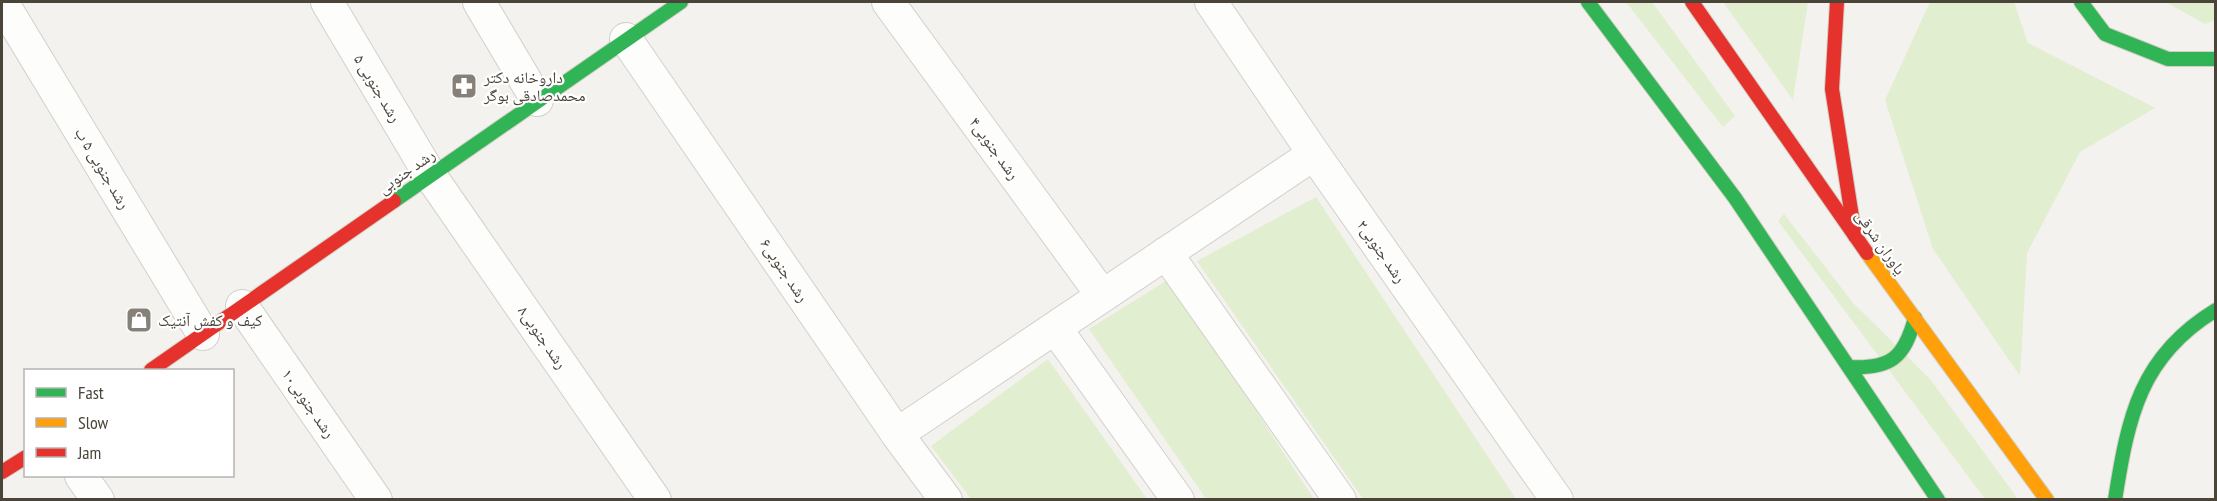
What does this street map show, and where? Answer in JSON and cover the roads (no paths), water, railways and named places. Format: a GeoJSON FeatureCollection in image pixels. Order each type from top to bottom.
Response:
{"type":"FeatureCollection","features":[{"type":"Feature","properties":{"kind":"main road","name":"رشد جنوبی"},"geometry":{"type":"LineString","coordinates":[[152,369],[681,2]]}},
{"type":"Feature","properties":{"kind":"main road"},"geometry":{"type":"LineString","coordinates":[[1588,2],[1735,198],[1938,500]]}},
{"type":"Feature","properties":{"kind":"main road","name":"یاوران شرقی"},"geometry":{"type":"LineString","coordinates":[[1692,2],[1855,236],[2047,500]]}},
{"type":"Feature","properties":{"kind":"main road"},"geometry":{"type":"LineString","coordinates":[[1837,2],[1832,89],[1855,236]]}},
{"type":"Feature","properties":{"kind":"main road"},"geometry":{"type":"LineString","coordinates":[[2081,2],[2105,34],[2168,58],[2216,59]]}},
{"type":"Feature","properties":{"kind":"main road"},"geometry":{"type":"LineString","coordinates":[[2115,500],[2125,434],[2151,368],[2195,320],[2216,310]]}},
{"type":"Feature","properties":{"kind":"main road"},"geometry":{"type":"LineString","coordinates":[[1849,367],[1869,369],[1894,360],[1909,343],[1915,318]]}},
{"type":"Feature","properties":{"kind":"main road"},"geometry":{"type":"LineString","coordinates":[[2,472],[24,458]]}},
{"type":"Feature","properties":{"kind":"street","name":"رشد جنوبی ۵ ب"},"geometry":{"type":"LineString","coordinates":[[2,2],[203,334]]}},
{"type":"Feature","properties":{"kind":"street","name":"رشد جنوبی ۵"},"geometry":{"type":"LineString","coordinates":[[327,2],[430,175]]}},
{"type":"Feature","properties":{"kind":"street"},"geometry":{"type":"LineString","coordinates":[[479,2],[537,100]]}},
{"type":"Feature","properties":{"kind":"street","name":"رشد جنوبی۴"},"geometry":{"type":"LineString","coordinates":[[888,2],[1102,295]]}},
{"type":"Feature","properties":{"kind":"street","name":"رشد جنوبی۲"},"geometry":{"type":"LineString","coordinates":[[1211,2],[1314,154],[1557,500]]}},
{"type":"Feature","properties":{"kind":"street","name":"رشد جنوبی۶"},"geometry":{"type":"LineString","coordinates":[[626,39],[897,434],[946,500]]}},
{"type":"Feature","properties":{"kind":"street"},"geometry":{"type":"LineString","coordinates":[[897,434],[1314,154]]}},
{"type":"Feature","properties":{"kind":"street","name":"رشد جنوبی۸"},"geometry":{"type":"LineString","coordinates":[[430,175],[655,500]]}},
{"type":"Feature","properties":{"kind":"street"},"geometry":{"type":"LineString","coordinates":[[1166,253],[1340,500]]}},
{"type":"Feature","properties":{"kind":"street","name":"رشد جنوبی۱۰"},"geometry":{"type":"LineString","coordinates":[[242,306],[376,500]]}},
{"type":"Feature","properties":{"kind":"street"},"geometry":{"type":"LineString","coordinates":[[1056,329],[1178,500]]}},
{"type":"Feature","properties":{"kind":"street"},"geometry":{"type":"LineString","coordinates":[[82,477],[98,500]]}},
{"type":"Feature","properties":{"kind":"place","name":"داروخانه دکتر محمدصادقی بوگر"},"geometry":{"type":"Point","coordinates":[464,86]}},
{"type":"Feature","properties":{"kind":"place","name":"کیف و کفش آنتیک"},"geometry":{"type":"Point","coordinates":[139,320]}}]}
